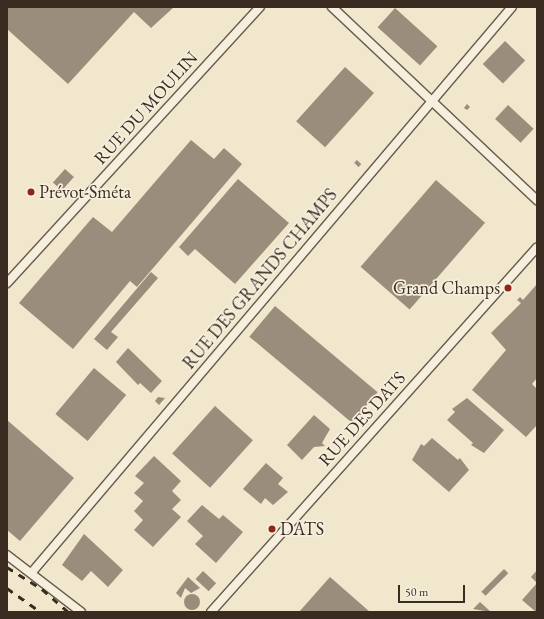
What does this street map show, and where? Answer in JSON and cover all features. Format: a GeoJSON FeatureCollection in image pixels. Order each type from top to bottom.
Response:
{"type":"FeatureCollection","features":[{"type":"Feature","properties":{"kind":"street","name":"RUE DU MOULIN"},"geometry":{"type":"LineString","coordinates":[[7,283],[260,7]]}},
{"type":"Feature","properties":{"kind":"street"},"geometry":{"type":"LineString","coordinates":[[332,7],[537,200]]}},
{"type":"Feature","properties":{"kind":"street","name":"RUE DES GRANDS CHAMPS"},"geometry":{"type":"LineString","coordinates":[[33,571],[512,7]]}},
{"type":"Feature","properties":{"kind":"street","name":"RUE DES DATS"},"geometry":{"type":"LineString","coordinates":[[211,612],[537,248]]}},
{"type":"Feature","properties":{"kind":"street"},"geometry":{"type":"LineString","coordinates":[[7,555],[33,571],[81,612]]}},
{"type":"Feature","properties":{"kind":"building"},"geometry":{"type":"Polygon","coordinates":[[[7,7],[174,7],[151,28],[134,12],[68,84],[7,29],[7,7]]]}},
{"type":"Feature","properties":{"kind":"building"},"geometry":{"type":"Polygon","coordinates":[[[395,8],[437,46],[420,65],[378,27],[395,8]]]}},
{"type":"Feature","properties":{"kind":"building"},"geometry":{"type":"Polygon","coordinates":[[[505,41],[525,60],[503,83],[483,64],[505,41]]]}},
{"type":"Feature","properties":{"kind":"building"},"geometry":{"type":"Polygon","coordinates":[[[345,67],[374,93],[325,147],[296,121],[345,67]]]}},
{"type":"Feature","properties":{"kind":"building"},"geometry":{"type":"Polygon","coordinates":[[[467,104],[470,107],[467,110],[464,108],[467,104]]]}},
{"type":"Feature","properties":{"kind":"building"},"geometry":{"type":"Polygon","coordinates":[[[508,105],[534,129],[521,143],[495,119],[508,105]]]}},
{"type":"Feature","properties":{"kind":"building"},"geometry":{"type":"Polygon","coordinates":[[[191,140],[214,159],[224,148],[242,164],[137,287],[130,281],[73,349],[19,303],[93,217],[112,232],[191,140]]]}},
{"type":"Feature","properties":{"kind":"building"},"geometry":{"type":"Polygon","coordinates":[[[357,160],[361,164],[358,167],[354,163],[357,160]]]}},
{"type":"Feature","properties":{"kind":"building"},"geometry":{"type":"Polygon","coordinates":[[[65,169],[74,177],[62,190],[53,182],[65,169]]]}},
{"type":"Feature","properties":{"kind":"building"},"geometry":{"type":"Polygon","coordinates":[[[238,179],[289,223],[235,284],[195,249],[188,256],[179,247],[238,179]]]}},
{"type":"Feature","properties":{"kind":"building"},"geometry":{"type":"Polygon","coordinates":[[[436,180],[485,223],[410,309],[361,267],[436,180]]]}},
{"type":"Feature","properties":{"kind":"building"},"geometry":{"type":"Polygon","coordinates":[[[151,272],[158,278],[111,332],[118,337],[107,350],[94,339],[151,272]]]}},
{"type":"Feature","properties":{"kind":"building"},"geometry":{"type":"Polygon","coordinates":[[[537,284],[537,378],[532,384],[537,389],[537,425],[526,437],[472,390],[506,350],[491,333],[521,303],[517,300],[520,297],[523,300],[537,284]]]}},
{"type":"Feature","properties":{"kind":"building"},"geometry":{"type":"Polygon","coordinates":[[[275,306],[378,392],[352,423],[249,337],[275,306]]]}},
{"type":"Feature","properties":{"kind":"building"},"geometry":{"type":"Polygon","coordinates":[[[128,348],[162,381],[151,393],[140,383],[138,385],[116,362],[128,348]]]}},
{"type":"Feature","properties":{"kind":"building"},"geometry":{"type":"Polygon","coordinates":[[[94,368],[126,395],[88,441],[55,414],[94,368]]]}},
{"type":"Feature","properties":{"kind":"building"},"geometry":{"type":"Polygon","coordinates":[[[158,397],[165,398],[159,405],[155,401],[158,397]]]}},
{"type":"Feature","properties":{"kind":"building"},"geometry":{"type":"Polygon","coordinates":[[[467,398],[504,430],[484,453],[471,445],[473,443],[447,420],[455,412],[452,409],[467,398]]]}},
{"type":"Feature","properties":{"kind":"building"},"geometry":{"type":"Polygon","coordinates":[[[215,406],[253,440],[210,488],[172,454],[215,406]]]}},
{"type":"Feature","properties":{"kind":"building"},"geometry":{"type":"Polygon","coordinates":[[[314,415],[330,429],[322,443],[325,446],[314,447],[302,460],[287,445],[314,415]]]}},
{"type":"Feature","properties":{"kind":"building"},"geometry":{"type":"Polygon","coordinates":[[[7,420],[74,478],[20,541],[7,530],[7,420]]]}},
{"type":"Feature","properties":{"kind":"building"},"geometry":{"type":"Polygon","coordinates":[[[432,438],[458,460],[460,458],[469,470],[449,492],[412,460],[421,444],[424,446],[432,438]]]}},
{"type":"Feature","properties":{"kind":"building"},"geometry":{"type":"Polygon","coordinates":[[[154,456],[181,481],[172,491],[181,500],[172,509],[181,517],[153,547],[134,530],[143,520],[134,511],[143,501],[134,493],[144,483],[135,476],[154,456]]]}},
{"type":"Feature","properties":{"kind":"building"},"geometry":{"type":"Polygon","coordinates":[[[266,463],[283,478],[278,484],[288,492],[273,505],[265,498],[261,504],[243,489],[266,463]]]}},
{"type":"Feature","properties":{"kind":"building"},"geometry":{"type":"Polygon","coordinates":[[[202,505],[219,519],[223,515],[243,532],[216,563],[195,544],[203,536],[187,521],[202,505]]]}},
{"type":"Feature","properties":{"kind":"building"},"geometry":{"type":"Polygon","coordinates":[[[84,534],[123,570],[108,587],[91,571],[82,581],[62,565],[84,534]]]}},
{"type":"Feature","properties":{"kind":"building"},"geometry":{"type":"Polygon","coordinates":[[[504,569],[508,573],[486,596],[481,592],[504,569]]]}},
{"type":"Feature","properties":{"kind":"building"},"geometry":{"type":"Polygon","coordinates":[[[537,570],[537,583],[531,577],[537,570]]]}},
{"type":"Feature","properties":{"kind":"building"},"geometry":{"type":"Polygon","coordinates":[[[203,571],[216,583],[209,591],[195,579],[203,571]]]}},
{"type":"Feature","properties":{"kind":"building"},"geometry":{"type":"Polygon","coordinates":[[[188,577],[200,588],[191,593],[185,588],[181,598],[176,593],[188,577]]]}},
{"type":"Feature","properties":{"kind":"building"},"geometry":{"type":"Polygon","coordinates":[[[330,577],[370,612],[299,612],[330,577]]]}},
{"type":"Feature","properties":{"kind":"building"},"geometry":{"type":"Polygon","coordinates":[[[537,583],[537,612],[536,612],[522,600],[537,583]]]}},
{"type":"Feature","properties":{"kind":"building"},"geometry":{"type":"Polygon","coordinates":[[[192,594],[198,596],[200,602],[198,608],[192,610],[186,608],[184,602],[186,596],[192,594]]]}},
{"type":"Feature","properties":{"kind":"building"},"geometry":{"type":"Polygon","coordinates":[[[480,602],[491,612],[473,609],[480,602]]]}},
{"type":"Feature","properties":{"kind":"railway"},"geometry":{"type":"LineString","coordinates":[[7,567],[42,589],[68,612]]}},
{"type":"Feature","properties":{"kind":"railway"},"geometry":{"type":"LineString","coordinates":[[7,588],[41,612]]}},
{"type":"Feature","properties":{"kind":"place","name":"Prévot-Sméta"},"geometry":{"type":"Point","coordinates":[31,192]}},
{"type":"Feature","properties":{"kind":"place","name":"Grand Champs"},"geometry":{"type":"Point","coordinates":[508,288]}},
{"type":"Feature","properties":{"kind":"place","name":"DATS"},"geometry":{"type":"Point","coordinates":[272,529]}}]}
